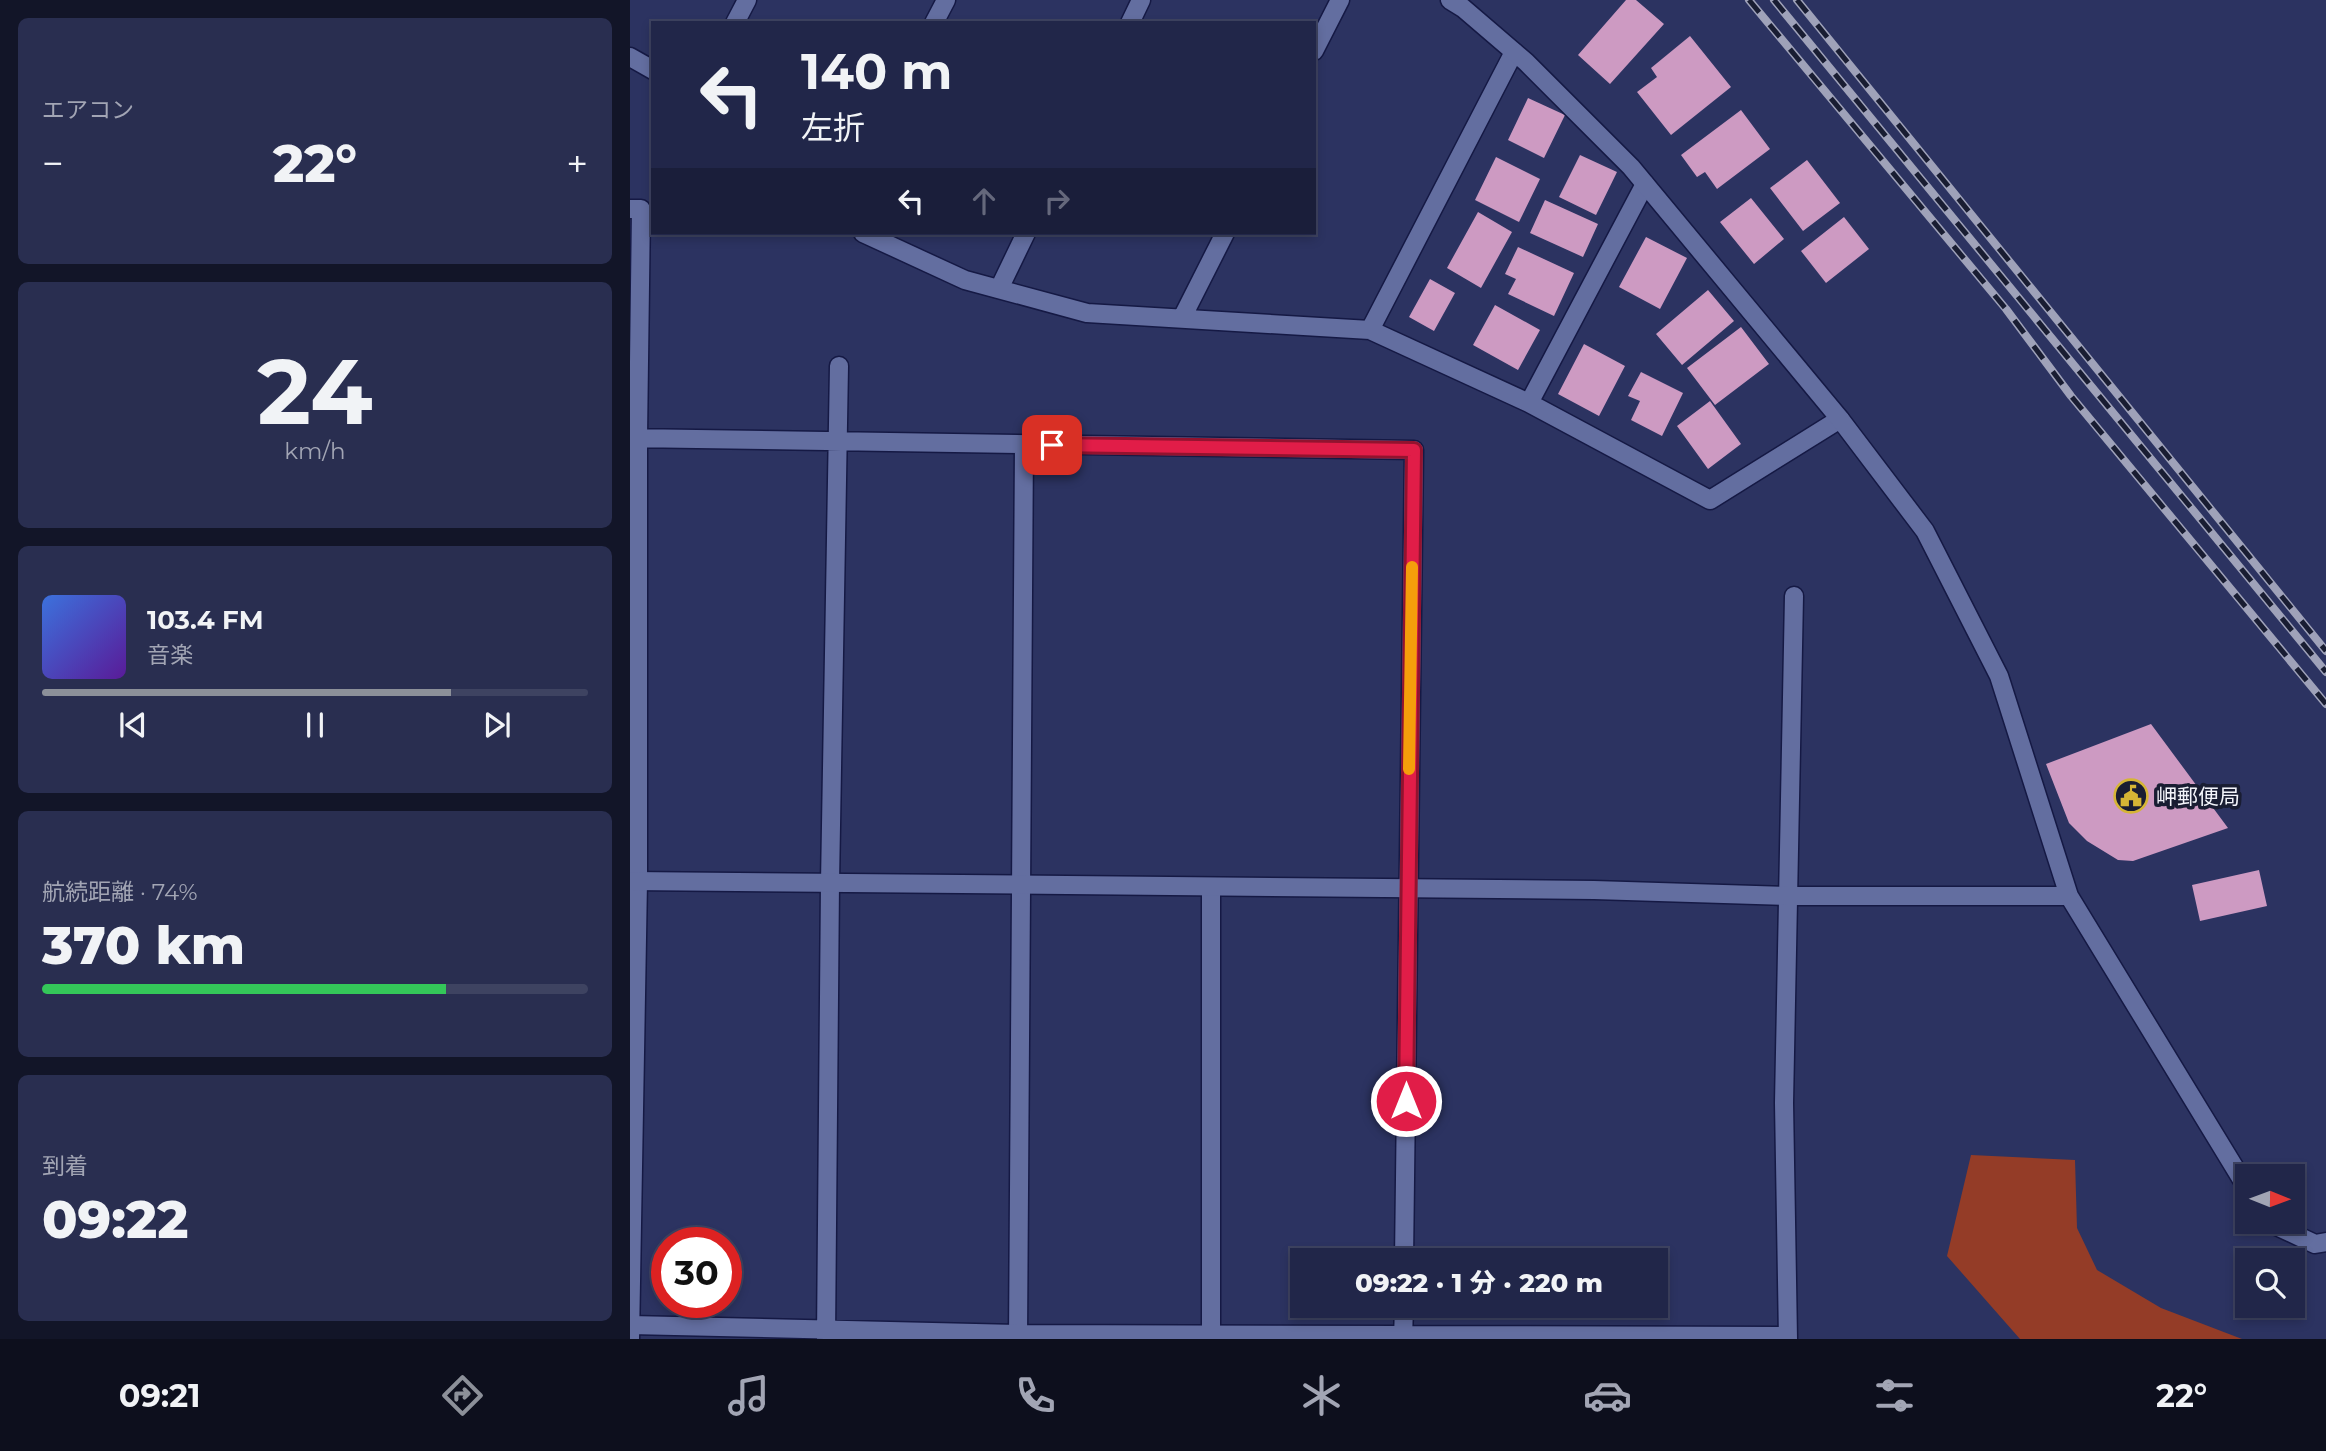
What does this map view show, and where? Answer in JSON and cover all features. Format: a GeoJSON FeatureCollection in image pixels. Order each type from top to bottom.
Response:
{"type":"FeatureCollection","features":[{"type":"Feature","properties":{"kind":"street"},"geometry":{"type":"LineString","coordinates":[[737,21],[747,0]]}},
{"type":"Feature","properties":{"kind":"street"},"geometry":{"type":"LineString","coordinates":[[935,21],[946,0]]}},
{"type":"Feature","properties":{"kind":"street"},"geometry":{"type":"LineString","coordinates":[[1131,21],[1141,0]]}},
{"type":"Feature","properties":{"kind":"street"},"geometry":{"type":"LineString","coordinates":[[1316,47],[1340,0]]}},
{"type":"Feature","properties":{"kind":"street"},"geometry":{"type":"LineString","coordinates":[[1450,0],[1514,52],[1631,167],[1840,419],[1925,531],[1999,676],[2069,897],[2235,1168]]}},
{"type":"Feature","properties":{"kind":"street"},"geometry":{"type":"LineString","coordinates":[[1370,330],[1514,52]]}},
{"type":"Feature","properties":{"kind":"street"},"geometry":{"type":"LineString","coordinates":[[630,57],[651,69]]}},
{"type":"Feature","properties":{"kind":"street"},"geometry":{"type":"LineString","coordinates":[[1530,402],[1645,184]]}},
{"type":"Feature","properties":{"kind":"street"},"geometry":{"type":"LineString","coordinates":[[630,209],[641,209],[634,438],[630,1339]]}},
{"type":"Feature","properties":{"kind":"street"},"geometry":{"type":"LineString","coordinates":[[867,235],[965,280],[1087,313],[1370,330],[1530,402],[1710,500],[1840,419]]}},
{"type":"Feature","properties":{"kind":"street"},"geometry":{"type":"LineString","coordinates":[[999,289],[1025,235]]}},
{"type":"Feature","properties":{"kind":"street"},"geometry":{"type":"LineString","coordinates":[[1182,318],[1223,235]]}},
{"type":"Feature","properties":{"kind":"street"},"geometry":{"type":"LineString","coordinates":[[826,1334],[839,366]]}},
{"type":"Feature","properties":{"kind":"street"},"geometry":{"type":"LineString","coordinates":[[634,438],[1414,450],[1404,1248]]}},
{"type":"Feature","properties":{"kind":"street"},"geometry":{"type":"LineString","coordinates":[[1018,1336],[1024,444]]}},
{"type":"Feature","properties":{"kind":"street"},"geometry":{"type":"LineString","coordinates":[[630,1325],[826,1334],[1788,1338],[1784,1103],[1794,596]]}},
{"type":"Feature","properties":{"kind":"street"},"geometry":{"type":"LineString","coordinates":[[634,881],[1407,888],[1788,896],[2069,897]]}},
{"type":"Feature","properties":{"kind":"street"},"geometry":{"type":"LineString","coordinates":[[1211,888],[1211,1337]]}},
{"type":"Feature","properties":{"kind":"street"},"geometry":{"type":"LineString","coordinates":[[2294,1234],[2315,1244],[2326,1242]]}},
{"type":"Feature","properties":{"kind":"street"},"geometry":{"type":"LineString","coordinates":[[1404,1318],[1404,1336]]}},
{"type":"Feature","properties":{"kind":"shaded area"},"geometry":{"type":"Polygon","coordinates":[[[1971,1155],[2075,1160],[2077,1228],[2097,1270],[2161,1308],[2242,1339],[2020,1339],[1947,1256],[1971,1155]]]}},
{"type":"Feature","properties":{"kind":"building"},"geometry":{"type":"Polygon","coordinates":[[[1626,0],[1636,0],[1664,24],[1610,84],[1578,55],[1626,0]]]}},
{"type":"Feature","properties":{"kind":"building"},"geometry":{"type":"Polygon","coordinates":[[[1690,36],[1731,87],[1671,135],[1637,92],[1657,77],[1651,68],[1690,36]]]}},
{"type":"Feature","properties":{"kind":"building"},"geometry":{"type":"Polygon","coordinates":[[[1528,98],[1565,115],[1544,158],[1508,140],[1528,98]]]}},
{"type":"Feature","properties":{"kind":"building"},"geometry":{"type":"Polygon","coordinates":[[[1741,110],[1770,149],[1717,189],[1705,172],[1697,177],[1681,155],[1741,110]]]}},
{"type":"Feature","properties":{"kind":"building"},"geometry":{"type":"Polygon","coordinates":[[[1580,155],[1617,172],[1596,215],[1559,197],[1580,155]]]}},
{"type":"Feature","properties":{"kind":"building"},"geometry":{"type":"Polygon","coordinates":[[[1496,157],[1540,179],[1519,222],[1475,200],[1496,157]]]}},
{"type":"Feature","properties":{"kind":"building"},"geometry":{"type":"Polygon","coordinates":[[[1807,160],[1840,203],[1803,231],[1770,188],[1807,160]]]}},
{"type":"Feature","properties":{"kind":"building"},"geometry":{"type":"Polygon","coordinates":[[[1751,198],[1784,239],[1754,264],[1720,222],[1751,198]]]}},
{"type":"Feature","properties":{"kind":"building"},"geometry":{"type":"Polygon","coordinates":[[[1545,200],[1598,224],[1583,257],[1530,233],[1545,200]]]}},
{"type":"Feature","properties":{"kind":"building"},"geometry":{"type":"Polygon","coordinates":[[[1478,212],[1512,232],[1481,288],[1447,268],[1478,212]]]}},
{"type":"Feature","properties":{"kind":"building"},"geometry":{"type":"Polygon","coordinates":[[[1844,217],[1869,249],[1826,283],[1801,251],[1844,217]]]}},
{"type":"Feature","properties":{"kind":"building"},"geometry":{"type":"Polygon","coordinates":[[[1646,237],[1687,258],[1660,309],[1619,287],[1646,237]]]}},
{"type":"Feature","properties":{"kind":"building"},"geometry":{"type":"Polygon","coordinates":[[[1518,247],[1574,273],[1554,316],[1508,294],[1516,279],[1505,274],[1518,247]]]}},
{"type":"Feature","properties":{"kind":"building"},"geometry":{"type":"Polygon","coordinates":[[[1430,279],[1455,293],[1434,331],[1409,317],[1430,279]]]}},
{"type":"Feature","properties":{"kind":"building"},"geometry":{"type":"Polygon","coordinates":[[[1708,290],[1734,321],[1682,365],[1656,334],[1708,290]]]}},
{"type":"Feature","properties":{"kind":"building"},"geometry":{"type":"Polygon","coordinates":[[[1495,305],[1540,330],[1518,370],[1473,345],[1495,305]]]}},
{"type":"Feature","properties":{"kind":"building"},"geometry":{"type":"Polygon","coordinates":[[[1741,327],[1769,364],[1715,405],[1687,368],[1741,327]]]}},
{"type":"Feature","properties":{"kind":"building"},"geometry":{"type":"Polygon","coordinates":[[[1584,344],[1625,366],[1599,416],[1558,394],[1584,344]]]}},
{"type":"Feature","properties":{"kind":"building"},"geometry":{"type":"Polygon","coordinates":[[[1641,372],[1683,393],[1662,436],[1631,420],[1640,401],[1628,396],[1641,372]]]}},
{"type":"Feature","properties":{"kind":"building"},"geometry":{"type":"Polygon","coordinates":[[[1710,401],[1741,444],[1708,469],[1677,426],[1710,401]]]}},
{"type":"Feature","properties":{"kind":"building"},"geometry":{"type":"Polygon","coordinates":[[[2151,724],[2228,828],[2133,861],[2118,860],[2087,841],[2069,823],[2046,764],[2151,724]]]}},
{"type":"Feature","properties":{"kind":"building"},"geometry":{"type":"Polygon","coordinates":[[[2259,870],[2267,906],[2200,921],[2192,885],[2259,870]]]}},
{"type":"Feature","properties":{"kind":"railway"},"geometry":{"type":"LineString","coordinates":[[1749,0],[2006,309],[2071,396],[2326,704]]}},
{"type":"Feature","properties":{"kind":"railway"},"geometry":{"type":"LineString","coordinates":[[1774,0],[2326,672]]}},
{"type":"Feature","properties":{"kind":"railway"},"geometry":{"type":"LineString","coordinates":[[1797,0],[2326,651]]}},
{"type":"Feature","properties":{"kind":"slow traffic"},"geometry":{"type":"LineString","coordinates":[[1409,769],[1412,567]]}},
{"type":"Feature","properties":{"kind":"place","name":"岬郵便局"},"geometry":{"type":"Point","coordinates":[2131,796]}},
{"type":"Feature","properties":{"kind":"route"},"geometry":{"type":"LineString","coordinates":[[1052,445],[1414,450],[1406,1101]]}}]}
